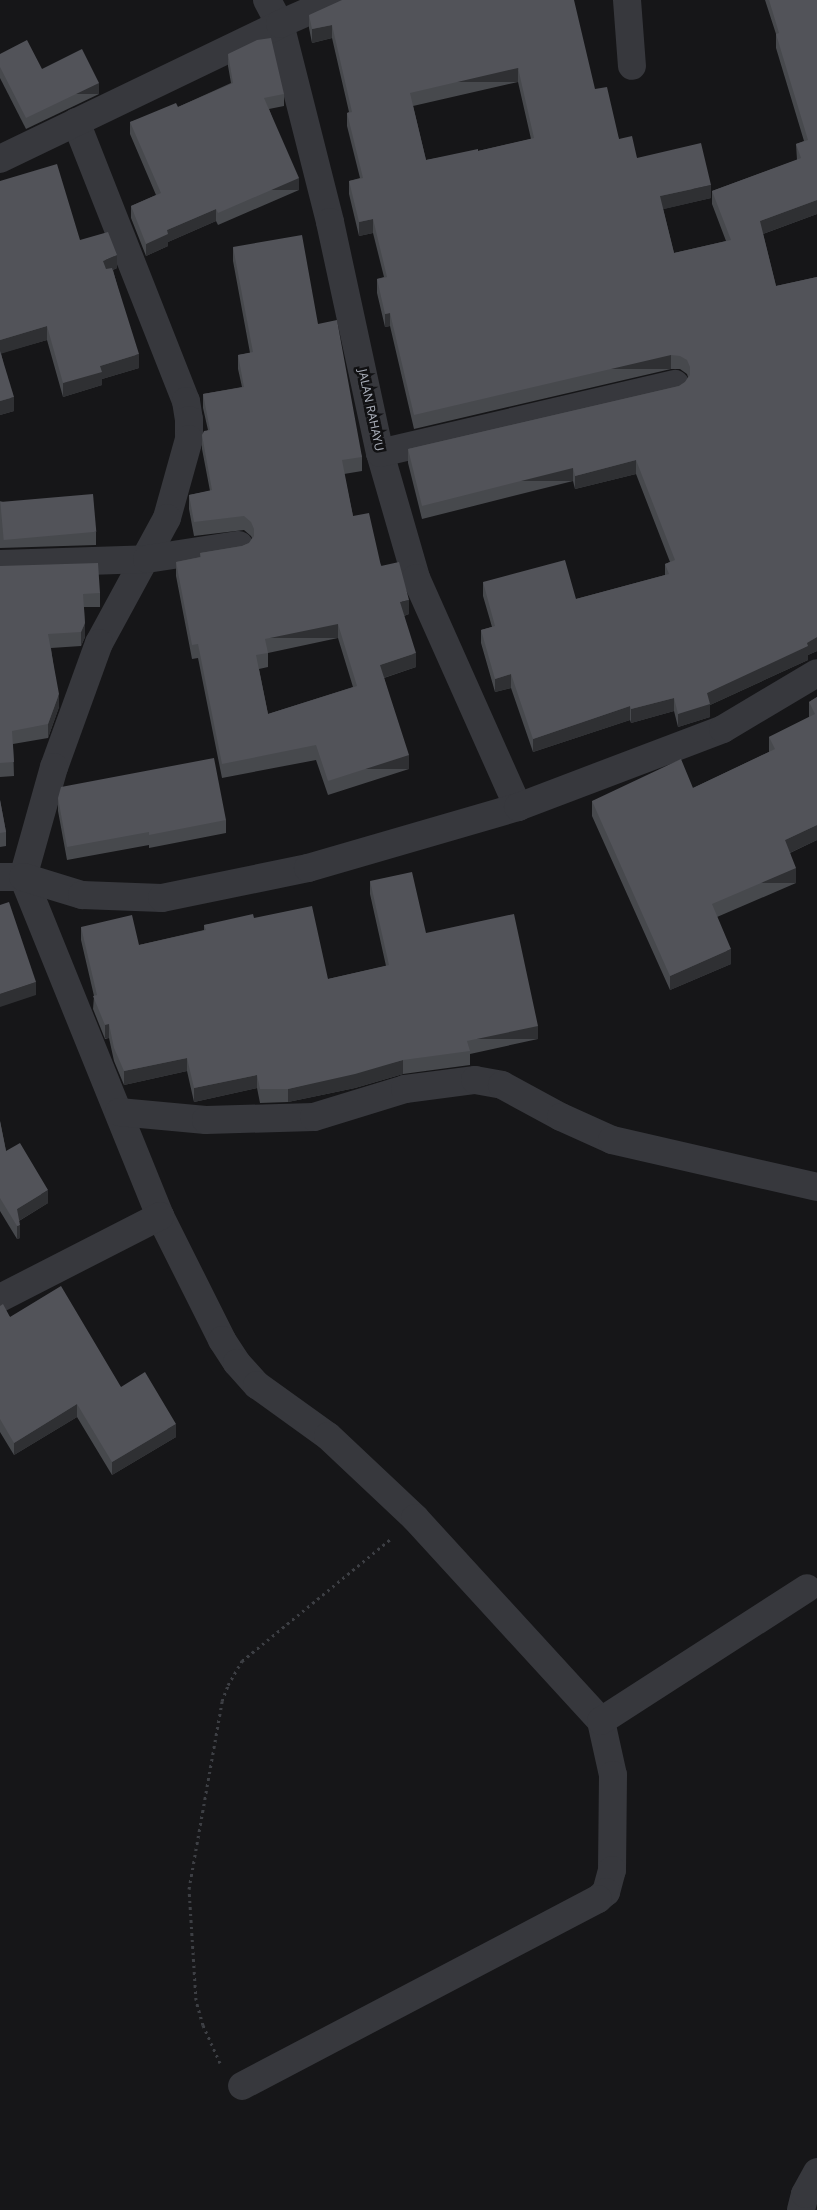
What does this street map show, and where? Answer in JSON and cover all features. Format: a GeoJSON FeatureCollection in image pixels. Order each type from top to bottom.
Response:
{"type":"FeatureCollection","features":[{"type":"Feature","properties":{"kind":"street","name":"JALAN RAHAYU"},"geometry":{"type":"LineString","coordinates":[[267,0],[280,24],[330,222],[380,453],[416,578],[518,807]]}},
{"type":"Feature","properties":{"kind":"street"},"geometry":{"type":"LineString","coordinates":[[0,159],[280,24],[335,0]]}},
{"type":"Feature","properties":{"kind":"street"},"geometry":{"type":"LineString","coordinates":[[627,0],[632,66]]}},
{"type":"Feature","properties":{"kind":"street"},"geometry":{"type":"LineString","coordinates":[[76,122],[186,401],[189,438],[167,518],[147,559],[99,643],[12,877],[119,1112],[160,1216],[222,1340],[249,1378],[328,1436],[415,1518],[601,1721],[613,1775],[612,1870],[606,1892],[590,1903],[242,2086]]}},
{"type":"Feature","properties":{"kind":"street"},"geometry":{"type":"LineString","coordinates":[[380,453],[675,384]]}},
{"type":"Feature","properties":{"kind":"street"},"geometry":{"type":"LineString","coordinates":[[0,564],[147,559],[239,545]]}},
{"type":"Feature","properties":{"kind":"street"},"geometry":{"type":"LineString","coordinates":[[12,877],[82,895],[162,898],[308,868],[518,807],[722,729],[817,673]]}},
{"type":"Feature","properties":{"kind":"street"},"geometry":{"type":"LineString","coordinates":[[119,1112],[206,1120],[314,1117],[405,1089],[475,1080],[502,1085],[562,1117],[612,1140],[817,1187]]}},
{"type":"Feature","properties":{"kind":"street"},"geometry":{"type":"LineString","coordinates":[[0,1298],[160,1216]]}},
{"type":"Feature","properties":{"kind":"street"},"geometry":{"type":"LineString","coordinates":[[601,1721],[807,1588]]}},
{"type":"Feature","properties":{"kind":"street"},"geometry":{"type":"LineString","coordinates":[[801,2210],[805,2194],[817,2172]]}},
{"type":"Feature","properties":{"kind":"path"},"geometry":{"type":"LineString","coordinates":[[242,2086],[231,2081],[223,2070],[203,2025],[199,2009],[190,1896],[222,1701],[228,1685],[242,1661],[415,1518]]}},
{"type":"Feature","properties":{"kind":"building"},"geometry":{"type":"Polygon","coordinates":[[[342,0],[574,0],[595,89],[607,87],[619,139],[632,136],[637,158],[701,143],[711,185],[660,196],[674,253],[731,240],[712,191],[801,158],[796,144],[808,140],[776,34],[779,33],[769,0],[817,0],[817,200],[760,221],[776,286],[817,277],[817,637],[807,643],[808,646],[707,693],[710,704],[678,714],[674,698],[631,709],[630,706],[533,739],[511,674],[495,679],[481,630],[495,626],[483,582],[565,560],[576,599],[669,574],[665,564],[675,560],[636,460],[575,476],[573,468],[422,506],[408,449],[679,386],[690,375],[690,367],[687,360],[680,356],[671,355],[414,415],[390,313],[385,314],[377,279],[387,277],[373,219],[359,222],[349,181],[363,178],[347,113],[352,112],[332,25],[312,29],[309,15],[342,0]],[[518,68],[410,93],[426,160],[478,149],[478,151],[534,138],[518,68]]]}},
{"type":"Feature","properties":{"kind":"building"},"geometry":{"type":"Polygon","coordinates":[[[271,38],[284,94],[264,98],[299,178],[218,213],[216,209],[167,230],[168,234],[146,244],[131,206],[161,193],[130,122],[176,103],[178,107],[233,83],[228,54],[257,40],[271,38]]]}},
{"type":"Feature","properties":{"kind":"building"},"geometry":{"type":"Polygon","coordinates":[[[27,40],[42,69],[82,49],[99,83],[26,118],[0,67],[0,54],[27,40]]]}},
{"type":"Feature","properties":{"kind":"building"},"geometry":{"type":"Polygon","coordinates":[[[57,164],[80,240],[108,232],[117,255],[103,261],[106,269],[112,268],[139,354],[100,366],[102,372],[63,383],[47,326],[0,340],[0,181],[57,164]]]}},
{"type":"Feature","properties":{"kind":"building"},"geometry":{"type":"Polygon","coordinates":[[[302,235],[318,324],[337,320],[362,457],[342,460],[353,516],[369,513],[381,566],[399,562],[409,600],[400,602],[416,653],[380,665],[409,755],[328,781],[316,745],[222,764],[198,644],[192,645],[176,562],[201,557],[200,553],[242,546],[249,543],[254,536],[251,522],[244,516],[194,522],[189,495],[212,490],[202,435],[204,431],[210,430],[203,394],[244,387],[238,355],[253,352],[233,247],[302,235]],[[338,624],[265,639],[268,653],[256,655],[268,714],[357,686],[338,624]]]}},
{"type":"Feature","properties":{"kind":"building"},"geometry":{"type":"Polygon","coordinates":[[[0,351],[14,397],[0,401],[0,351]]]}},
{"type":"Feature","properties":{"kind":"building"},"geometry":{"type":"Polygon","coordinates":[[[93,494],[96,532],[4,540],[0,502],[93,494]]]}},
{"type":"Feature","properties":{"kind":"building"},"geometry":{"type":"Polygon","coordinates":[[[98,563],[100,593],[83,594],[85,623],[81,632],[48,634],[59,694],[48,724],[12,731],[14,762],[0,763],[0,566],[98,563]]]}},
{"type":"Feature","properties":{"kind":"building"},"geometry":{"type":"Polygon","coordinates":[[[817,697],[817,825],[785,840],[796,868],[712,904],[731,949],[670,976],[592,801],[681,759],[693,788],[775,749],[769,737],[815,714],[809,702],[817,697]]]}},
{"type":"Feature","properties":{"kind":"building"},"geometry":{"type":"Polygon","coordinates":[[[214,758],[226,820],[149,835],[149,832],[67,847],[58,798],[61,787],[214,758]]]}},
{"type":"Feature","properties":{"kind":"building"},"geometry":{"type":"Polygon","coordinates":[[[0,800],[6,832],[0,833],[0,800]]]}},
{"type":"Feature","properties":{"kind":"building"},"geometry":{"type":"Polygon","coordinates":[[[412,872],[426,933],[514,914],[538,1026],[467,1041],[470,1051],[403,1060],[355,1074],[288,1089],[260,1089],[257,1075],[194,1088],[187,1058],[124,1071],[114,1048],[109,1024],[105,1025],[93,996],[97,995],[81,927],[132,915],[139,945],[206,930],[204,925],[253,914],[254,918],[312,906],[328,979],[389,965],[370,881],[412,872]]]}},
{"type":"Feature","properties":{"kind":"building"},"geometry":{"type":"Polygon","coordinates":[[[9,902],[36,982],[0,994],[0,905],[9,902]]]}},
{"type":"Feature","properties":{"kind":"building"},"geometry":{"type":"Polygon","coordinates":[[[0,1121],[6,1151],[20,1143],[48,1190],[17,1209],[20,1225],[17,1226],[0,1198],[0,1121]]]}},
{"type":"Feature","properties":{"kind":"building"},"geometry":{"type":"Polygon","coordinates":[[[61,1286],[121,1387],[145,1372],[176,1424],[112,1462],[77,1404],[14,1443],[0,1419],[0,1306],[3,1304],[10,1317],[61,1286]]]}}]}
